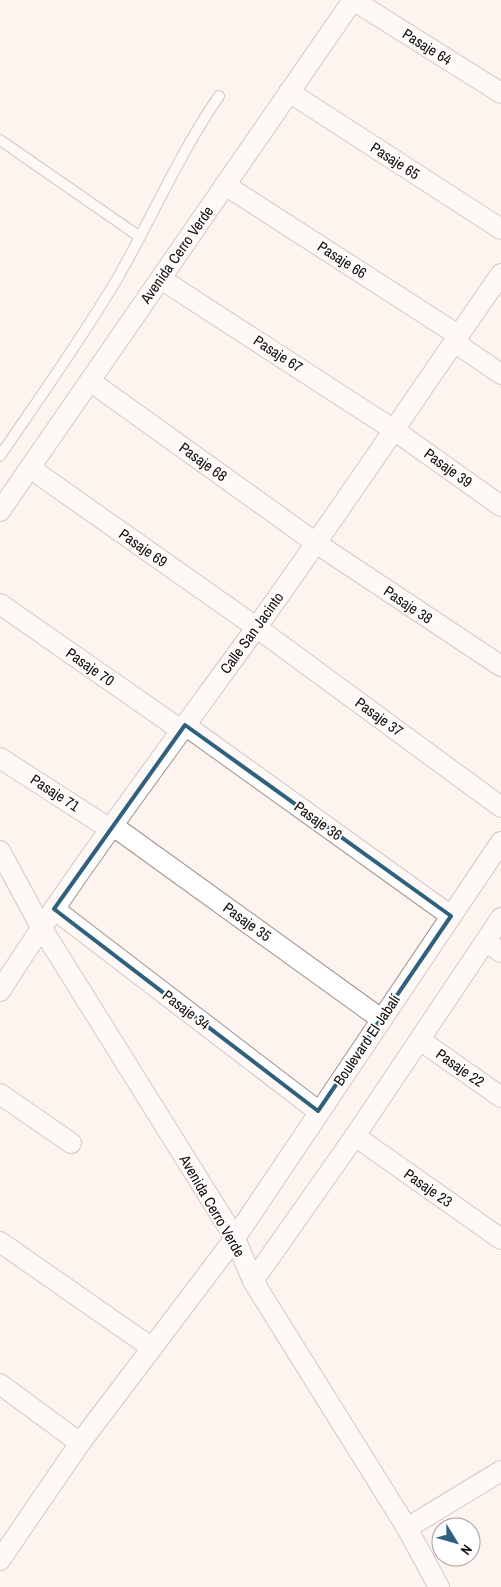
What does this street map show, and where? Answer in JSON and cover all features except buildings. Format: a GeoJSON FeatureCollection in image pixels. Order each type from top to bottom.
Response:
{"type":"FeatureCollection","features":[{"type":"Feature","properties":{"kind":"street","name":"Avenida Cerro Verde"},"geometry":{"type":"LineString","coordinates":[[0,511],[353,0]]}},
{"type":"Feature","properties":{"kind":"street","name":"Pasaje 64"},"geometry":{"type":"LineString","coordinates":[[353,0],[501,93]]}},
{"type":"Feature","properties":{"kind":"street","name":"Pasaje 65"},"geometry":{"type":"LineString","coordinates":[[290,92],[501,229]]}},
{"type":"Feature","properties":{"kind":"street","name":"Pasaje 66"},"geometry":{"type":"LineString","coordinates":[[225,185],[456,338],[501,374]]}},
{"type":"Feature","properties":{"kind":"street","name":"Calle San Jacinto"},"geometry":{"type":"LineString","coordinates":[[0,991],[41,927],[316,543],[501,274]]}},
{"type":"Feature","properties":{"kind":"street","name":"Pasaje 67"},"geometry":{"type":"LineString","coordinates":[[160,279],[394,430]]}},
{"type":"Feature","properties":{"kind":"street","name":"Pasaje 68"},"geometry":{"type":"LineString","coordinates":[[90,381],[316,543]]}},
{"type":"Feature","properties":{"kind":"street","name":"Pasaje 39"},"geometry":{"type":"LineString","coordinates":[[394,430],[501,506]]}},
{"type":"Feature","properties":{"kind":"street","name":"Pasaje 69"},"geometry":{"type":"LineString","coordinates":[[30,468],[256,628]]}},
{"type":"Feature","properties":{"kind":"street","name":"Pasaje 38"},"geometry":{"type":"LineString","coordinates":[[316,543],[501,666]]}},
{"type":"Feature","properties":{"kind":"street","name":"Pasaje 70"},"geometry":{"type":"LineString","coordinates":[[0,604],[183,728]]}},
{"type":"Feature","properties":{"kind":"street","name":"Pasaje 37"},"geometry":{"type":"LineString","coordinates":[[256,628],[501,807]]}},
{"type":"Feature","properties":{"kind":"street","name":"Pasaje 36"},"geometry":{"type":"LineString","coordinates":[[183,728],[451,916]]}},
{"type":"Feature","properties":{"kind":"street","name":"Pasaje 71"},"geometry":{"type":"LineString","coordinates":[[0,758],[111,827]]}},
{"type":"Feature","properties":{"kind":"street","name":"Pasaje 35"},"geometry":{"type":"LineString","coordinates":[[111,827],[382,1019]]}},
{"type":"Feature","properties":{"kind":"street","name":"Boulevard El Jabalí"},"geometry":{"type":"LineString","coordinates":[[0,1560],[7,1535],[80,1443],[235,1238],[318,1111],[501,842]]}},
{"type":"Feature","properties":{"kind":"street","name":"Avenida Cerro Verde"},"geometry":{"type":"LineString","coordinates":[[0,851],[41,927],[235,1238],[253,1281],[407,1528],[439,1587]]}},
{"type":"Feature","properties":{"kind":"street","name":"Pasaje 34"},"geometry":{"type":"LineString","coordinates":[[54,909],[318,1111]]}},
{"type":"Feature","properties":{"kind":"street"},"geometry":{"type":"LineString","coordinates":[[253,1281],[420,1040],[493,947],[501,918]]}},
{"type":"Feature","properties":{"kind":"street","name":"Pasaje 22"},"geometry":{"type":"LineString","coordinates":[[420,1040],[501,1096]]}},
{"type":"Feature","properties":{"kind":"street"},"geometry":{"type":"LineString","coordinates":[[0,1094],[71,1143]]}},
{"type":"Feature","properties":{"kind":"street","name":"Pasaje 23"},"geometry":{"type":"LineString","coordinates":[[355,1136],[501,1239]]}},
{"type":"Feature","properties":{"kind":"street"},"geometry":{"type":"LineString","coordinates":[[0,1242],[152,1348]]}},
{"type":"Feature","properties":{"kind":"street"},"geometry":{"type":"LineString","coordinates":[[0,1384],[80,1443]]}},
{"type":"Feature","properties":{"kind":"street"},"geometry":{"type":"LineString","coordinates":[[407,1528],[501,1471]]}},
{"type":"Feature","properties":{"kind":"lane"},"geometry":{"type":"LineString","coordinates":[[0,456],[92,321],[140,237],[196,129],[219,96]]}},
{"type":"Feature","properties":{"kind":"lane"},"geometry":{"type":"LineString","coordinates":[[0,140],[140,237]]}},
{"type":"Feature","properties":{"kind":"highlighted area"},"geometry":{"type":"Polygon","coordinates":[[[185,725],[451,916],[318,1111],[54,909],[185,725]]]}}]}
